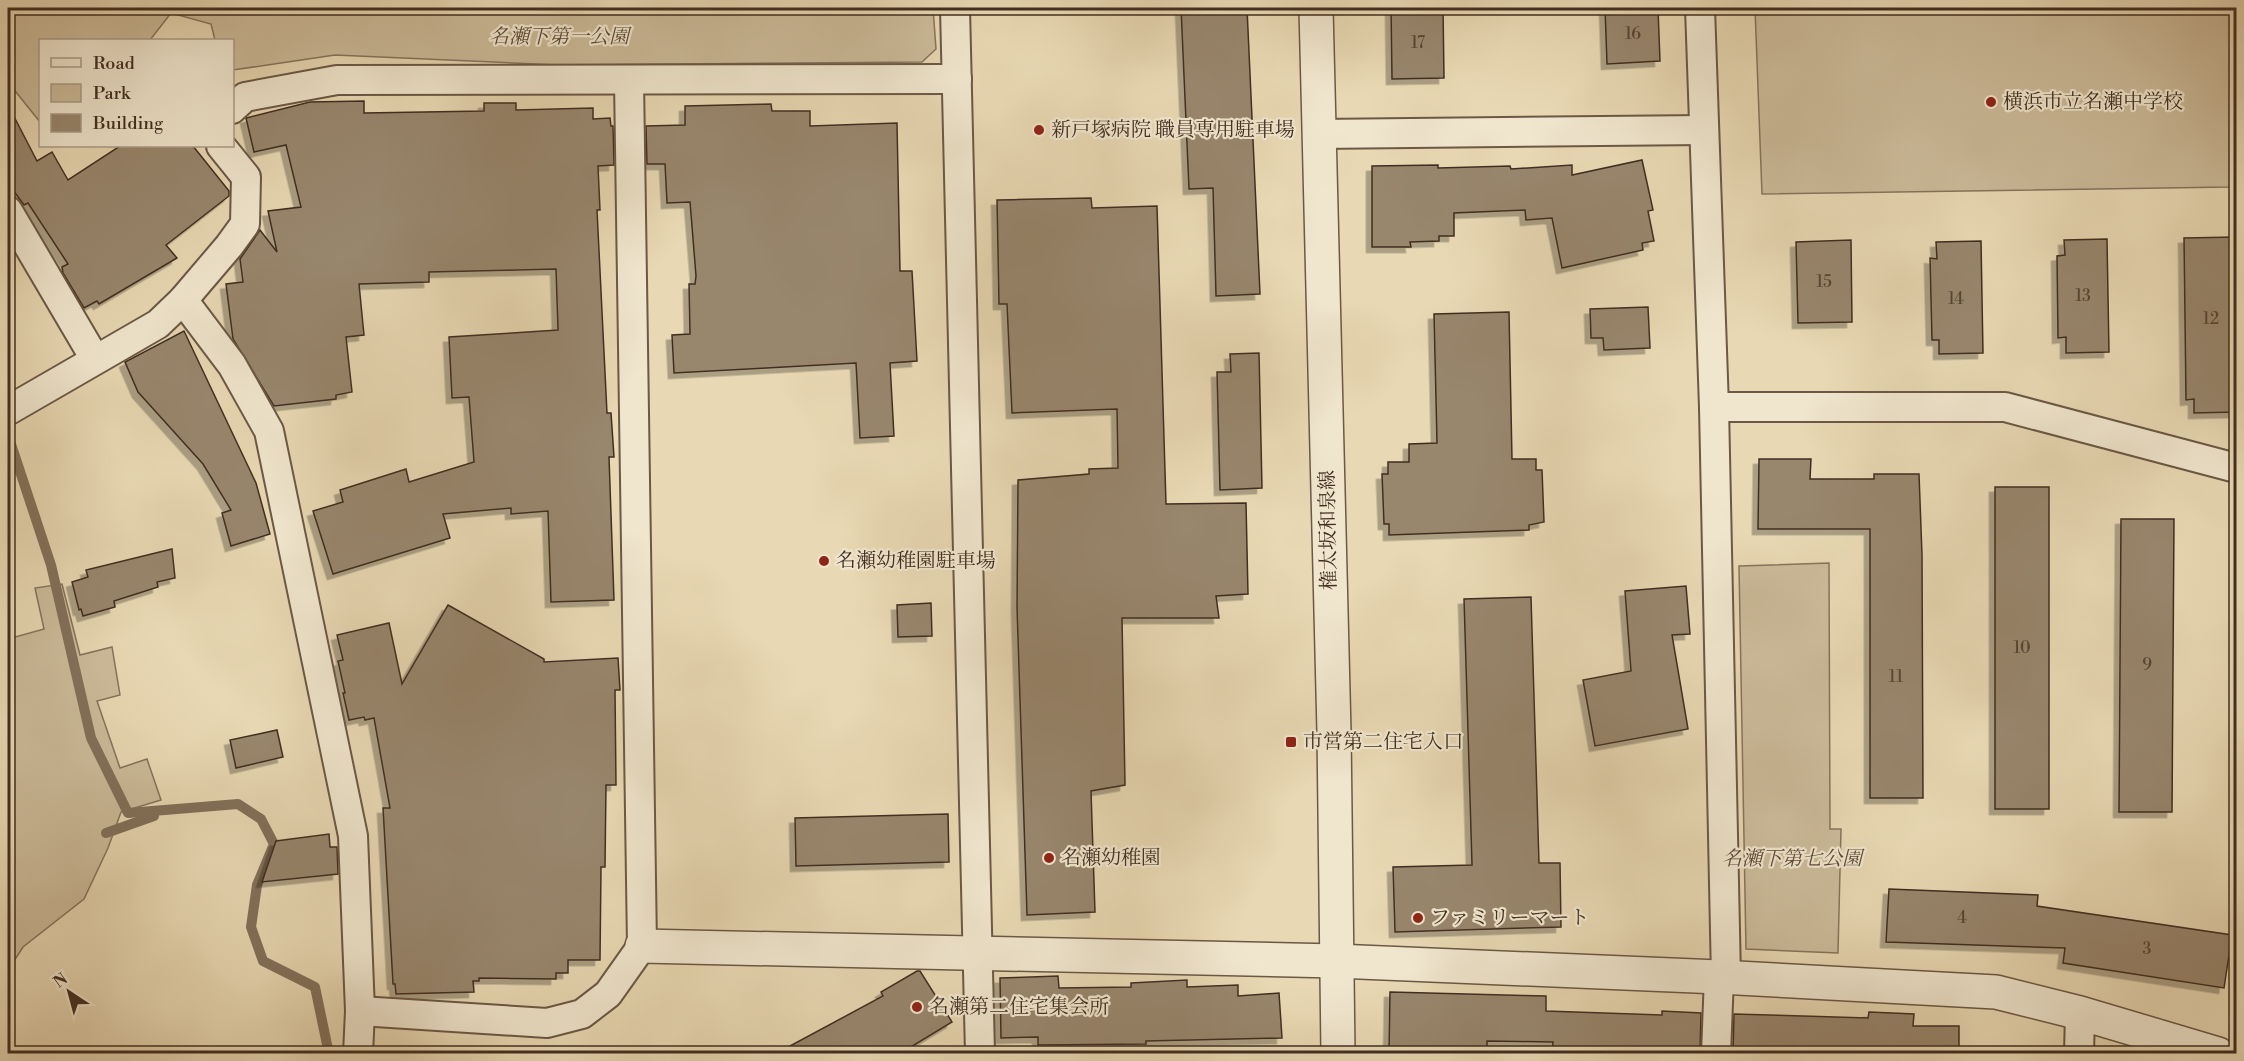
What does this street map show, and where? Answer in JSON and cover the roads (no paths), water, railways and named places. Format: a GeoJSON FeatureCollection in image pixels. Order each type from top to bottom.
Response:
{"type":"FeatureCollection","features":[{"type":"Feature","properties":{"kind":"street"},"geometry":{"type":"LineString","coordinates":[[956,8],[980,1053]]}},
{"type":"Feature","properties":{"kind":"street","name":"権太坂和泉線"},"geometry":{"type":"LineString","coordinates":[[1316,8],[1333,721],[1338,1053]]}},
{"type":"Feature","properties":{"kind":"street"},"geometry":{"type":"LineString","coordinates":[[1700,8],[1714,407],[1722,977],[1716,1053]]}},
{"type":"Feature","properties":{"kind":"street"},"geometry":{"type":"LineString","coordinates":[[234,107],[245,97],[337,80],[957,79]]}},
{"type":"Feature","properties":{"kind":"street"},"geometry":{"type":"LineString","coordinates":[[360,1011],[547,1023],[582,1014],[608,994],[642,946],[629,80]]}},
{"type":"Feature","properties":{"kind":"street"},"geometry":{"type":"LineString","coordinates":[[1319,134],[1704,130]]}},
{"type":"Feature","properties":{"kind":"street"},"geometry":{"type":"LineString","coordinates":[[9,410],[158,324],[183,300],[245,224],[246,177],[222,147]]}},
{"type":"Feature","properties":{"kind":"street"},"geometry":{"type":"LineString","coordinates":[[8,211],[95,359]]}},
{"type":"Feature","properties":{"kind":"street"},"geometry":{"type":"LineString","coordinates":[[183,300],[232,365],[268,431],[353,836],[360,1011],[358,1053]]}},
{"type":"Feature","properties":{"kind":"street"},"geometry":{"type":"LineString","coordinates":[[1714,407],[2005,407],[2236,468]]}},
{"type":"Feature","properties":{"kind":"street"},"geometry":{"type":"LineString","coordinates":[[642,946],[1336,961],[1722,977],[1996,993],[2080,1013],[2150,1044],[2218,1053]]}},
{"type":"Feature","properties":{"kind":"street"},"geometry":{"type":"LineString","coordinates":[[2079,1053],[2080,1013]]}},
{"type":"Feature","properties":{"kind":"waterway"},"geometry":{"type":"LineString","coordinates":[[8,435],[51,565],[91,738],[128,813],[238,804],[261,819],[274,844],[257,885],[251,927],[263,961],[315,987],[329,1054]]}},
{"type":"Feature","properties":{"kind":"waterway"},"geometry":{"type":"LineString","coordinates":[[106,833],[154,816]]}},
{"type":"Feature","properties":{"kind":"place","name":"横浜市立名瀬中学校"},"geometry":{"type":"Point","coordinates":[1991,102]}},
{"type":"Feature","properties":{"kind":"place","name":"新戸塚病院 職員専用駐車場"},"geometry":{"type":"Point","coordinates":[1039,130]}},
{"type":"Feature","properties":{"kind":"place","name":"名瀬幼稚園駐車場"},"geometry":{"type":"Point","coordinates":[824,561]}},
{"type":"Feature","properties":{"kind":"place","name":"市営第二住宅入口"},"geometry":{"type":"Point","coordinates":[1291,742]}},
{"type":"Feature","properties":{"kind":"place","name":"名瀬幼稚園"},"geometry":{"type":"Point","coordinates":[1049,858]}},
{"type":"Feature","properties":{"kind":"place","name":"ファミリーマート"},"geometry":{"type":"Point","coordinates":[1418,918]}},
{"type":"Feature","properties":{"kind":"place","name":"名瀬第二住宅集会所"},"geometry":{"type":"Point","coordinates":[917,1007]}},
{"type":"Feature","properties":{"kind":"park label","name":"名瀬下第一公園"},"geometry":{"type":"Point","coordinates":[559,37]}},
{"type":"Feature","properties":{"kind":"park label","name":"名瀬下第七公園"},"geometry":{"type":"Point","coordinates":[1792,859]}}]}
